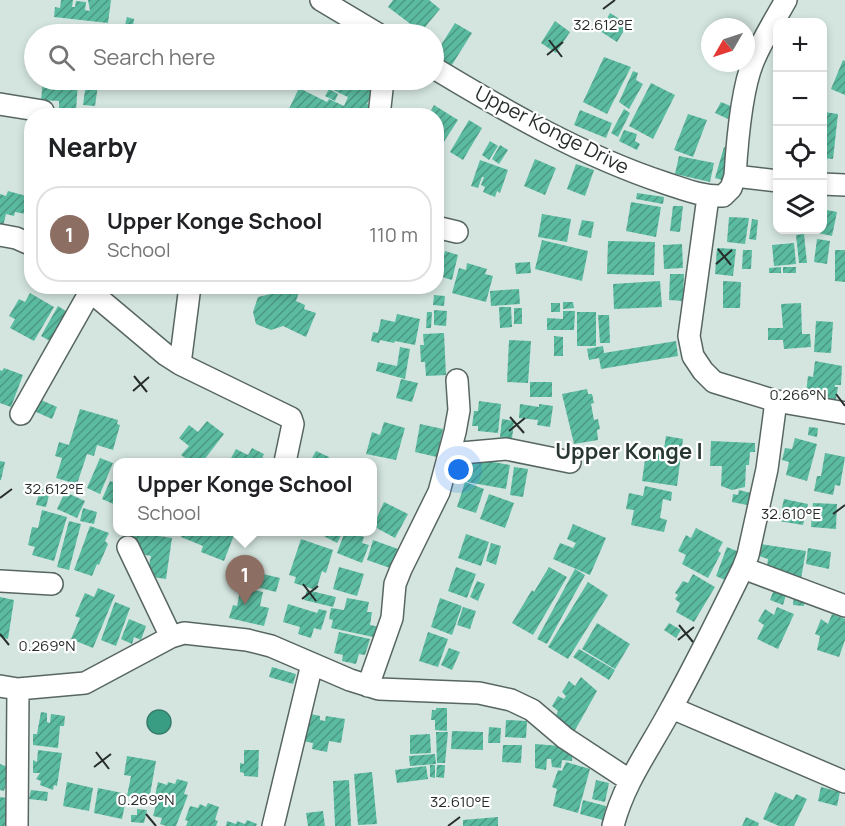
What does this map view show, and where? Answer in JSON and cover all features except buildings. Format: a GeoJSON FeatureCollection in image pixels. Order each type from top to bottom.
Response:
{"type":"FeatureCollection","features":[{"type":"Feature","properties":{"kind":"street"},"geometry":{"type":"LineString","coordinates":[[321,0],[361,24]]}},
{"type":"Feature","properties":{"kind":"street"},"geometry":{"type":"LineString","coordinates":[[786,0],[753,62],[747,82],[735,176],[731,188],[723,196],[708,197],[689,336],[693,356],[702,371],[714,382],[776,401],[845,413]]}},
{"type":"Feature","properties":{"kind":"street","name":"Upper Konge Drive"},"geometry":{"type":"LineString","coordinates":[[444,74],[501,108],[592,155],[708,197]]}},
{"type":"Feature","properties":{"kind":"street"},"geometry":{"type":"LineString","coordinates":[[380,108],[383,90]]}},
{"type":"Feature","properties":{"kind":"street"},"geometry":{"type":"LineString","coordinates":[[0,104],[25,108]]}},
{"type":"Feature","properties":{"kind":"street"},"geometry":{"type":"LineString","coordinates":[[735,176],[773,181]]}},
{"type":"Feature","properties":{"kind":"street"},"geometry":{"type":"LineString","coordinates":[[827,184],[845,185]]}},
{"type":"Feature","properties":{"kind":"street"},"geometry":{"type":"LineString","coordinates":[[444,228],[457,232]]}},
{"type":"Feature","properties":{"kind":"street"},"geometry":{"type":"LineString","coordinates":[[0,235],[24,242]]}},
{"type":"Feature","properties":{"kind":"street"},"geometry":{"type":"LineString","coordinates":[[21,414],[84,294]]}},
{"type":"Feature","properties":{"kind":"street"},"geometry":{"type":"LineString","coordinates":[[93,294],[180,364],[291,418],[293,424],[286,458]]}},
{"type":"Feature","properties":{"kind":"street"},"geometry":{"type":"LineString","coordinates":[[180,364],[189,294]]}},
{"type":"Feature","properties":{"kind":"street"},"geometry":{"type":"LineString","coordinates":[[368,686],[392,618],[395,584],[439,492],[459,411],[458,380]]}},
{"type":"Feature","properties":{"kind":"street"},"geometry":{"type":"LineString","coordinates":[[613,826],[629,780],[672,708],[748,555],[767,469],[776,401]]}},
{"type":"Feature","properties":{"kind":"street"},"geometry":{"type":"LineString","coordinates":[[450,454],[506,449],[570,462]]}},
{"type":"Feature","properties":{"kind":"street"},"geometry":{"type":"LineString","coordinates":[[128,547],[171,637]]}},
{"type":"Feature","properties":{"kind":"street"},"geometry":{"type":"LineString","coordinates":[[743,568],[845,606]]}},
{"type":"Feature","properties":{"kind":"street"},"geometry":{"type":"LineString","coordinates":[[0,581],[52,584]]}},
{"type":"Feature","properties":{"kind":"street"},"geometry":{"type":"LineString","coordinates":[[17,826],[9,687],[85,683],[171,637],[184,633],[247,640],[271,646],[379,689],[479,693],[512,700],[532,710],[565,738],[629,780]]}},
{"type":"Feature","properties":{"kind":"street"},"geometry":{"type":"LineString","coordinates":[[273,826],[312,664]]}},
{"type":"Feature","properties":{"kind":"street"},"geometry":{"type":"LineString","coordinates":[[672,708],[845,782]]}},
{"type":"Feature","properties":{"kind":"shaded area"},"geometry":{"type":"Polygon","coordinates":[[[159,710],[168,713],[171,722],[168,731],[159,734],[150,731],[147,722],[150,713],[159,710]]]}},
{"type":"Feature","properties":{"kind":"place","name":"Upper Konge School"},"geometry":{"type":"Point","coordinates":[245,605]}},
{"type":"Feature","properties":{"kind":"district","name":"Upper Konge I"},"geometry":{"type":"Point","coordinates":[629,451]}}]}
